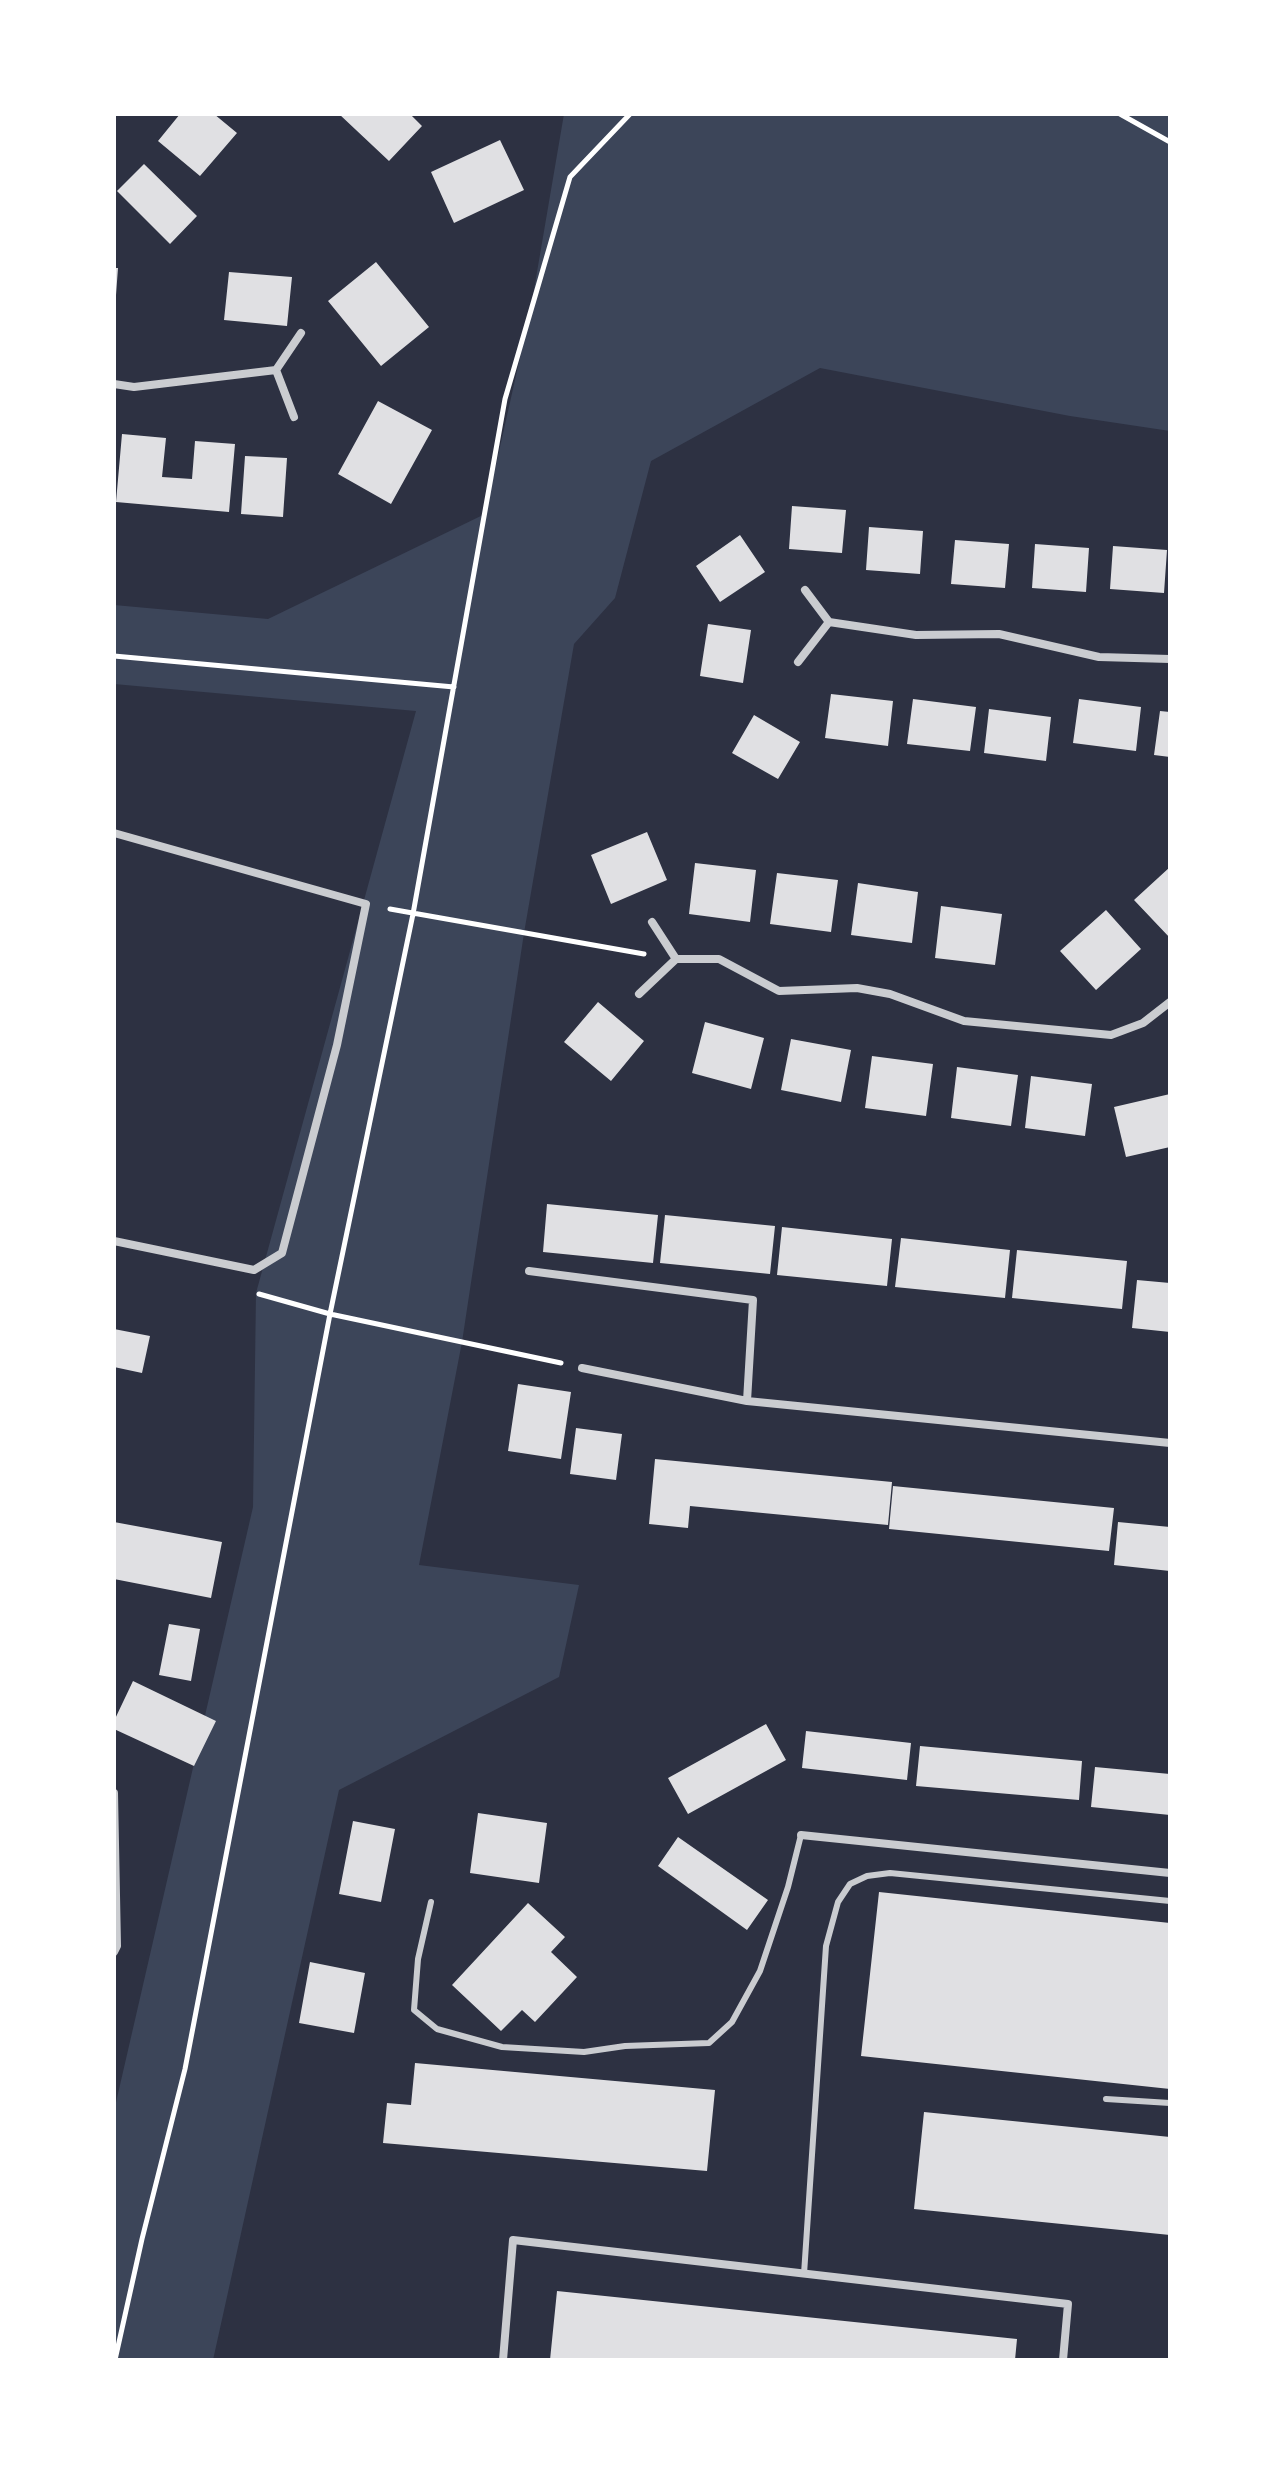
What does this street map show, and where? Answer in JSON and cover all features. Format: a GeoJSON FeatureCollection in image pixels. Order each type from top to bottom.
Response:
{"type":"FeatureCollection","features":[{"type":"Feature","properties":{"kind":"street"},"geometry":{"type":"LineString","coordinates":[[114,384],[134,387],[276,370],[301,333]]}},
{"type":"Feature","properties":{"kind":"street"},"geometry":{"type":"LineString","coordinates":[[276,370],[294,417]]}},
{"type":"Feature","properties":{"kind":"street"},"geometry":{"type":"LineString","coordinates":[[805,590],[829,622],[916,635],[999,634],[1099,657],[1170,659]]}},
{"type":"Feature","properties":{"kind":"street"},"geometry":{"type":"LineString","coordinates":[[798,662],[829,622]]}},
{"type":"Feature","properties":{"kind":"street"},"geometry":{"type":"LineString","coordinates":[[114,833],[366,904],[337,1045],[282,1253],[254,1270],[114,1241]]}},
{"type":"Feature","properties":{"kind":"street"},"geometry":{"type":"LineString","coordinates":[[652,922],[676,959]]}},
{"type":"Feature","properties":{"kind":"street"},"geometry":{"type":"LineString","coordinates":[[639,994],[676,959],[719,959],[779,991],[857,988],[890,994],[964,1021],[1111,1035],[1143,1023],[1170,1002]]}},
{"type":"Feature","properties":{"kind":"street"},"geometry":{"type":"LineString","coordinates":[[529,1271],[753,1300],[747,1401]]}},
{"type":"Feature","properties":{"kind":"street"},"geometry":{"type":"LineString","coordinates":[[582,1368],[747,1401],[1170,1443]]}},
{"type":"Feature","properties":{"kind":"street"},"geometry":{"type":"LineString","coordinates":[[114,1793],[117,1946],[114,1952]]}},
{"type":"Feature","properties":{"kind":"street"},"geometry":{"type":"LineString","coordinates":[[801,1835],[1170,1873]]}},
{"type":"Feature","properties":{"kind":"street"},"geometry":{"type":"LineString","coordinates":[[503,2360],[513,2240],[1068,2304],[1063,2360]]}},
{"type":"Feature","properties":{"kind":"lane"},"geometry":{"type":"LineString","coordinates":[[431,1902],[418,1959],[414,2010],[437,2029],[502,2047],[584,2052],[625,2046],[709,2043],[732,2022],[760,1971],[788,1887],[801,1835]]}},
{"type":"Feature","properties":{"kind":"lane"},"geometry":{"type":"LineString","coordinates":[[804,2274],[826,1946],[838,1902],[850,1884],[867,1876],[890,1873],[1170,1901]]}},
{"type":"Feature","properties":{"kind":"lane"},"geometry":{"type":"LineString","coordinates":[[1106,2099],[1170,2103]]}},
{"type":"Feature","properties":{"kind":"path"},"geometry":{"type":"LineString","coordinates":[[115,2360],[185,2069],[330,1314],[413,914],[505,399],[570,177],[630,114]]}},
{"type":"Feature","properties":{"kind":"path"},"geometry":{"type":"LineString","coordinates":[[1120,114],[1170,142]]}},
{"type":"Feature","properties":{"kind":"path"},"geometry":{"type":"LineString","coordinates":[[114,656],[454,687]]}},
{"type":"Feature","properties":{"kind":"path"},"geometry":{"type":"LineString","coordinates":[[366,904],[676,959]]}},
{"type":"Feature","properties":{"kind":"path"},"geometry":{"type":"LineString","coordinates":[[254,1270],[256,1293],[330,1314],[582,1368]]}},
{"type":"Feature","properties":{"kind":"shaded area"},"geometry":{"type":"Polygon","coordinates":[[[564,114],[1170,114],[1170,431],[1070,416],[820,368],[651,461],[615,598],[574,644],[524,933],[462,1342],[419,1565],[579,1585],[559,1677],[339,1790],[213,2360],[114,2360],[114,2111],[253,1507],[256,1293],[416,711],[114,684],[114,605],[268,619],[485,514],[530,313],[564,114]]]}},
{"type":"Feature","properties":{"kind":"building"},"geometry":{"type":"Polygon","coordinates":[[[180,114],[214,114],[237,133],[200,176],[158,141],[180,114]]]}},
{"type":"Feature","properties":{"kind":"building"},"geometry":{"type":"Polygon","coordinates":[[[339,114],[410,114],[422,126],[389,161],[339,114]]]}},
{"type":"Feature","properties":{"kind":"building"},"geometry":{"type":"Polygon","coordinates":[[[500,140],[524,190],[454,223],[431,172],[500,140]]]}},
{"type":"Feature","properties":{"kind":"building"},"geometry":{"type":"Polygon","coordinates":[[[144,164],[197,216],[170,244],[117,191],[144,164]]]}},
{"type":"Feature","properties":{"kind":"building"},"geometry":{"type":"Polygon","coordinates":[[[376,262],[429,327],[381,366],[328,301],[376,262]]]}},
{"type":"Feature","properties":{"kind":"building"},"geometry":{"type":"Polygon","coordinates":[[[114,268],[118,268],[116,295],[114,295],[114,268]]]}},
{"type":"Feature","properties":{"kind":"building"},"geometry":{"type":"Polygon","coordinates":[[[229,272],[292,277],[287,326],[224,320],[229,272]]]}},
{"type":"Feature","properties":{"kind":"building"},"geometry":{"type":"Polygon","coordinates":[[[378,401],[432,430],[391,504],[338,474],[378,401]]]}},
{"type":"Feature","properties":{"kind":"building"},"geometry":{"type":"Polygon","coordinates":[[[122,434],[166,438],[162,477],[192,479],[195,441],[235,444],[229,512],[116,502],[122,434]]]}},
{"type":"Feature","properties":{"kind":"building"},"geometry":{"type":"Polygon","coordinates":[[[245,456],[287,458],[283,517],[241,514],[245,456]]]}},
{"type":"Feature","properties":{"kind":"building"},"geometry":{"type":"Polygon","coordinates":[[[792,506],[846,510],[842,553],[789,549],[792,506]]]}},
{"type":"Feature","properties":{"kind":"building"},"geometry":{"type":"Polygon","coordinates":[[[869,527],[923,531],[920,574],[866,570],[869,527]]]}},
{"type":"Feature","properties":{"kind":"building"},"geometry":{"type":"Polygon","coordinates":[[[740,535],[765,572],[720,602],[696,566],[740,535]]]}},
{"type":"Feature","properties":{"kind":"building"},"geometry":{"type":"Polygon","coordinates":[[[955,540],[1009,544],[1005,588],[951,584],[955,540]]]}},
{"type":"Feature","properties":{"kind":"building"},"geometry":{"type":"Polygon","coordinates":[[[1035,544],[1089,548],[1086,592],[1032,588],[1035,544]]]}},
{"type":"Feature","properties":{"kind":"building"},"geometry":{"type":"Polygon","coordinates":[[[1113,546],[1167,550],[1164,593],[1110,589],[1113,546]]]}},
{"type":"Feature","properties":{"kind":"building"},"geometry":{"type":"Polygon","coordinates":[[[708,624],[751,630],[743,683],[700,676],[708,624]]]}},
{"type":"Feature","properties":{"kind":"building"},"geometry":{"type":"Polygon","coordinates":[[[831,694],[893,701],[888,746],[825,738],[831,694]]]}},
{"type":"Feature","properties":{"kind":"building"},"geometry":{"type":"Polygon","coordinates":[[[913,699],[976,707],[970,751],[907,744],[913,699]]]}},
{"type":"Feature","properties":{"kind":"building"},"geometry":{"type":"Polygon","coordinates":[[[1079,699],[1141,707],[1136,751],[1073,743],[1079,699]]]}},
{"type":"Feature","properties":{"kind":"building"},"geometry":{"type":"Polygon","coordinates":[[[989,709],[1051,717],[1046,761],[984,753],[989,709]]]}},
{"type":"Feature","properties":{"kind":"building"},"geometry":{"type":"Polygon","coordinates":[[[1160,711],[1170,712],[1170,757],[1154,755],[1160,711]]]}},
{"type":"Feature","properties":{"kind":"building"},"geometry":{"type":"Polygon","coordinates":[[[754,715],[800,742],[778,779],[732,753],[754,715]]]}},
{"type":"Feature","properties":{"kind":"building"},"geometry":{"type":"Polygon","coordinates":[[[647,832],[667,880],[611,904],[591,855],[647,832]]]}},
{"type":"Feature","properties":{"kind":"building"},"geometry":{"type":"Polygon","coordinates":[[[695,863],[756,870],[750,922],[689,914],[695,863]]]}},
{"type":"Feature","properties":{"kind":"building"},"geometry":{"type":"Polygon","coordinates":[[[1170,867],[1170,938],[1134,900],[1170,867]]]}},
{"type":"Feature","properties":{"kind":"building"},"geometry":{"type":"Polygon","coordinates":[[[777,873],[838,880],[831,932],[770,924],[777,873]]]}},
{"type":"Feature","properties":{"kind":"building"},"geometry":{"type":"Polygon","coordinates":[[[858,883],[918,892],[912,943],[851,935],[858,883]]]}},
{"type":"Feature","properties":{"kind":"building"},"geometry":{"type":"Polygon","coordinates":[[[941,906],[1002,914],[995,965],[935,958],[941,906]]]}},
{"type":"Feature","properties":{"kind":"building"},"geometry":{"type":"Polygon","coordinates":[[[1106,910],[1141,949],[1096,990],[1060,951],[1106,910]]]}},
{"type":"Feature","properties":{"kind":"building"},"geometry":{"type":"Polygon","coordinates":[[[598,1002],[644,1041],[611,1081],[564,1042],[598,1002]]]}},
{"type":"Feature","properties":{"kind":"building"},"geometry":{"type":"Polygon","coordinates":[[[705,1022],[764,1038],[751,1089],[692,1073],[705,1022]]]}},
{"type":"Feature","properties":{"kind":"building"},"geometry":{"type":"Polygon","coordinates":[[[791,1039],[851,1050],[841,1102],[781,1090],[791,1039]]]}},
{"type":"Feature","properties":{"kind":"building"},"geometry":{"type":"Polygon","coordinates":[[[872,1056],[933,1064],[926,1116],[865,1108],[872,1056]]]}},
{"type":"Feature","properties":{"kind":"building"},"geometry":{"type":"Polygon","coordinates":[[[957,1067],[1018,1075],[1011,1126],[951,1118],[957,1067]]]}},
{"type":"Feature","properties":{"kind":"building"},"geometry":{"type":"Polygon","coordinates":[[[1031,1076],[1092,1084],[1085,1136],[1025,1128],[1031,1076]]]}},
{"type":"Feature","properties":{"kind":"building"},"geometry":{"type":"Polygon","coordinates":[[[1170,1094],[1170,1147],[1126,1157],[1114,1107],[1170,1094]]]}},
{"type":"Feature","properties":{"kind":"building"},"geometry":{"type":"Polygon","coordinates":[[[547,1204],[658,1215],[653,1263],[543,1252],[547,1204]]]}},
{"type":"Feature","properties":{"kind":"building"},"geometry":{"type":"Polygon","coordinates":[[[665,1215],[775,1226],[770,1274],[660,1263],[665,1215]]]}},
{"type":"Feature","properties":{"kind":"building"},"geometry":{"type":"Polygon","coordinates":[[[782,1227],[892,1239],[887,1286],[777,1275],[782,1227]]]}},
{"type":"Feature","properties":{"kind":"building"},"geometry":{"type":"Polygon","coordinates":[[[901,1238],[1010,1250],[1005,1298],[895,1287],[901,1238]]]}},
{"type":"Feature","properties":{"kind":"building"},"geometry":{"type":"Polygon","coordinates":[[[1017,1250],[1127,1261],[1122,1309],[1012,1298],[1017,1250]]]}},
{"type":"Feature","properties":{"kind":"building"},"geometry":{"type":"Polygon","coordinates":[[[1137,1280],[1170,1283],[1170,1332],[1132,1328],[1137,1280]]]}},
{"type":"Feature","properties":{"kind":"building"},"geometry":{"type":"Polygon","coordinates":[[[114,1329],[150,1336],[142,1373],[114,1367],[114,1329]]]}},
{"type":"Feature","properties":{"kind":"building"},"geometry":{"type":"Polygon","coordinates":[[[518,1384],[571,1392],[561,1459],[508,1451],[518,1384]]]}},
{"type":"Feature","properties":{"kind":"building"},"geometry":{"type":"Polygon","coordinates":[[[576,1428],[622,1434],[616,1480],[570,1474],[576,1428]]]}},
{"type":"Feature","properties":{"kind":"building"},"geometry":{"type":"Polygon","coordinates":[[[655,1459],[892,1482],[888,1525],[690,1506],[688,1528],[649,1524],[655,1459]]]}},
{"type":"Feature","properties":{"kind":"building"},"geometry":{"type":"Polygon","coordinates":[[[893,1486],[1114,1508],[1109,1551],[889,1529],[893,1486]]]}},
{"type":"Feature","properties":{"kind":"building"},"geometry":{"type":"Polygon","coordinates":[[[114,1522],[222,1542],[211,1598],[114,1579],[114,1522]]]}},
{"type":"Feature","properties":{"kind":"building"},"geometry":{"type":"Polygon","coordinates":[[[1118,1522],[1170,1527],[1170,1571],[1114,1565],[1118,1522]]]}},
{"type":"Feature","properties":{"kind":"building"},"geometry":{"type":"Polygon","coordinates":[[[169,1624],[200,1629],[191,1681],[159,1675],[169,1624]]]}},
{"type":"Feature","properties":{"kind":"building"},"geometry":{"type":"Polygon","coordinates":[[[133,1681],[216,1721],[194,1766],[114,1729],[114,1721],[133,1681]]]}},
{"type":"Feature","properties":{"kind":"building"},"geometry":{"type":"Polygon","coordinates":[[[766,1724],[786,1760],[688,1814],[668,1778],[766,1724]]]}},
{"type":"Feature","properties":{"kind":"building"},"geometry":{"type":"Polygon","coordinates":[[[806,1731],[911,1743],[907,1780],[802,1768],[806,1731]]]}},
{"type":"Feature","properties":{"kind":"building"},"geometry":{"type":"Polygon","coordinates":[[[920,1746],[1082,1761],[1079,1800],[916,1786],[920,1746]]]}},
{"type":"Feature","properties":{"kind":"building"},"geometry":{"type":"Polygon","coordinates":[[[1095,1767],[1170,1774],[1170,1815],[1091,1807],[1095,1767]]]}},
{"type":"Feature","properties":{"kind":"building"},"geometry":{"type":"Polygon","coordinates":[[[478,1813],[547,1823],[539,1883],[470,1873],[478,1813]]]}},
{"type":"Feature","properties":{"kind":"building"},"geometry":{"type":"Polygon","coordinates":[[[353,1821],[395,1829],[381,1902],[339,1894],[353,1821]]]}},
{"type":"Feature","properties":{"kind":"building"},"geometry":{"type":"Polygon","coordinates":[[[678,1837],[768,1900],[747,1930],[658,1866],[678,1837]]]}},
{"type":"Feature","properties":{"kind":"building"},"geometry":{"type":"Polygon","coordinates":[[[879,1892],[1170,1923],[1170,2089],[861,2056],[879,1892]]]}},
{"type":"Feature","properties":{"kind":"building"},"geometry":{"type":"Polygon","coordinates":[[[528,1903],[565,1937],[551,1952],[577,1977],[535,2022],[522,2010],[501,2031],[452,1985],[528,1903]]]}},
{"type":"Feature","properties":{"kind":"building"},"geometry":{"type":"Polygon","coordinates":[[[310,1962],[365,1973],[354,2033],[299,2023],[310,1962]]]}},
{"type":"Feature","properties":{"kind":"building"},"geometry":{"type":"Polygon","coordinates":[[[415,2063],[715,2090],[707,2171],[383,2143],[387,2103],[411,2105],[415,2063]]]}},
{"type":"Feature","properties":{"kind":"building"},"geometry":{"type":"Polygon","coordinates":[[[924,2112],[1170,2137],[1170,2235],[914,2209],[924,2112]]]}},
{"type":"Feature","properties":{"kind":"building"},"geometry":{"type":"Polygon","coordinates":[[[557,2291],[1017,2339],[1015,2360],[550,2360],[557,2291]]]}}]}
